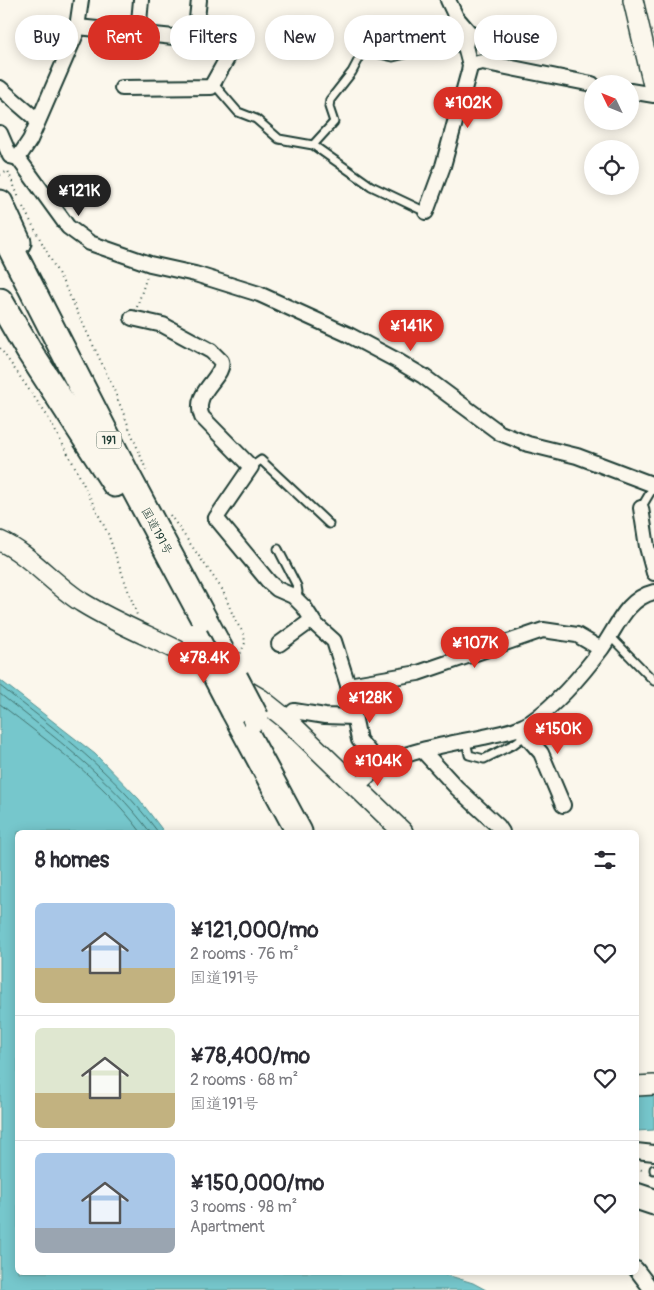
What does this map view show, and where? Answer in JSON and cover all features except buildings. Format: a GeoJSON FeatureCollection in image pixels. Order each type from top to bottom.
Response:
{"type":"FeatureCollection","features":[{"type":"Feature","properties":{"kind":"highway"},"geometry":{"type":"LineString","coordinates":[[0,203],[24,255],[27,280]]}},
{"type":"Feature","properties":{"kind":"highway","name":"国道191号"},"geometry":{"type":"LineString","coordinates":[[0,227],[221,660],[298,830]]}},
{"type":"Feature","properties":{"kind":"highway","name":"国道191号"},"geometry":{"type":"LineString","coordinates":[[0,265],[195,636],[221,660]]}},
{"type":"Feature","properties":{"kind":"highway"},"geometry":{"type":"LineString","coordinates":[[0,301],[29,351],[115,484]]}},
{"type":"Feature","properties":{"kind":"highway","name":"国道191号"},"geometry":{"type":"LineString","coordinates":[[245,715],[315,830]]}},
{"type":"Feature","properties":{"kind":"highway"},"geometry":{"type":"LineString","coordinates":[[639,1180],[654,1185]]}},
{"type":"Feature","properties":{"kind":"highway"},"geometry":{"type":"LineString","coordinates":[[639,1197],[654,1202]]}},
{"type":"Feature","properties":{"kind":"street"},"geometry":{"type":"LineString","coordinates":[[81,0],[78,27],[88,28]]}},
{"type":"Feature","properties":{"kind":"street"},"geometry":{"type":"LineString","coordinates":[[140,15],[141,0]]}},
{"type":"Feature","properties":{"kind":"street"},"geometry":{"type":"LineString","coordinates":[[197,15],[199,0]]}},
{"type":"Feature","properties":{"kind":"street"},"geometry":{"type":"LineString","coordinates":[[426,212],[443,166],[470,64],[465,46],[469,32],[456,17],[448,0]]}},
{"type":"Feature","properties":{"kind":"street"},"geometry":{"type":"LineString","coordinates":[[633,0],[654,89]]}},
{"type":"Feature","properties":{"kind":"street"},"geometry":{"type":"LineString","coordinates":[[18,158],[30,140],[64,60]]}},
{"type":"Feature","properties":{"kind":"street"},"geometry":{"type":"LineString","coordinates":[[122,88],[211,87],[226,60]]}},
{"type":"Feature","properties":{"kind":"street"},"geometry":{"type":"LineString","coordinates":[[470,64],[482,62],[584,82]]}},
{"type":"Feature","properties":{"kind":"street"},"geometry":{"type":"LineString","coordinates":[[0,88],[38,120]]}},
{"type":"Feature","properties":{"kind":"street"},"geometry":{"type":"LineString","coordinates":[[639,92],[654,95]]}},
{"type":"Feature","properties":{"kind":"street"},"geometry":{"type":"LineString","coordinates":[[0,132],[10,156],[18,158],[37,181],[61,219],[74,232],[90,243],[150,264],[195,274],[259,294],[348,334],[396,360],[423,376],[500,433],[528,444],[577,456],[654,486]]}},
{"type":"Feature","properties":{"kind":"street"},"geometry":{"type":"LineString","coordinates":[[132,318],[163,324],[211,351],[221,360],[222,367],[202,397],[200,411],[202,417],[250,466],[216,518],[269,582],[277,589],[295,598],[312,620],[337,646],[348,686],[359,740],[381,766]]}},
{"type":"Feature","properties":{"kind":"street"},"geometry":{"type":"LineString","coordinates":[[641,508],[647,547],[654,573]]}},
{"type":"Feature","properties":{"kind":"street"},"geometry":{"type":"LineString","coordinates":[[0,541],[18,552],[64,592],[92,609],[221,660],[401,830]]}},
{"type":"Feature","properties":{"kind":"street"},"geometry":{"type":"LineString","coordinates":[[357,787],[381,766],[403,756],[466,741],[523,731],[556,700],[601,649],[628,607],[644,595],[654,592]]}},
{"type":"Feature","properties":{"kind":"street"},"geometry":{"type":"LineString","coordinates":[[279,644],[312,620]]}},
{"type":"Feature","properties":{"kind":"street"},"geometry":{"type":"LineString","coordinates":[[348,686],[418,673],[543,630],[577,636],[601,649]]}},
{"type":"Feature","properties":{"kind":"street"},"geometry":{"type":"LineString","coordinates":[[286,720],[294,711],[325,716],[354,716]]}},
{"type":"Feature","properties":{"kind":"street"},"geometry":{"type":"LineString","coordinates":[[523,731],[541,753],[563,805]]}},
{"type":"Feature","properties":{"kind":"street"},"geometry":{"type":"LineString","coordinates":[[423,751],[500,830]]}},
{"type":"Feature","properties":{"kind":"street"},"geometry":{"type":"LineString","coordinates":[[639,1086],[654,1085]]}},
{"type":"Feature","properties":{"kind":"street"},"geometry":{"type":"LineString","coordinates":[[639,1151],[654,1153]]}},
{"type":"Feature","properties":{"kind":"street"},"geometry":{"type":"LineString","coordinates":[[639,1273],[652,1290]]}},
{"type":"Feature","properties":{"kind":"lane"},"geometry":{"type":"LineString","coordinates":[[313,145],[334,122],[329,107],[330,100],[352,72],[361,55],[368,50],[393,57],[418,51],[465,46]]}},
{"type":"Feature","properties":{"kind":"lane"},"geometry":{"type":"LineString","coordinates":[[214,83],[238,112],[256,119],[279,139],[313,145],[371,186],[426,212]]}},
{"type":"Feature","properties":{"kind":"lane"},"geometry":{"type":"LineString","coordinates":[[250,466],[261,460],[329,524]]}},
{"type":"Feature","properties":{"kind":"lane"},"geometry":{"type":"LineString","coordinates":[[641,508],[654,486]]}},
{"type":"Feature","properties":{"kind":"lane"},"geometry":{"type":"LineString","coordinates":[[278,549],[298,586],[295,598]]}},
{"type":"Feature","properties":{"kind":"lane"},"geometry":{"type":"LineString","coordinates":[[610,636],[654,681]]}},
{"type":"Feature","properties":{"kind":"lane"},"geometry":{"type":"LineString","coordinates":[[466,741],[469,755],[484,759],[514,744],[523,731]]}},
{"type":"Feature","properties":{"kind":"path"},"geometry":{"type":"LineString","coordinates":[[0,175],[8,171],[21,203],[66,288],[112,385],[148,475]]}},
{"type":"Feature","properties":{"kind":"path"},"geometry":{"type":"LineString","coordinates":[[132,318],[150,264]]}},
{"type":"Feature","properties":{"kind":"path"},"geometry":{"type":"LineString","coordinates":[[0,348],[46,414],[73,463],[108,534],[139,622]]}},
{"type":"Feature","properties":{"kind":"path"},"geometry":{"type":"LineString","coordinates":[[169,514],[222,588],[235,620],[244,634],[245,643],[238,660],[221,660]]}},
{"type":"Feature","properties":{"kind":"water"},"geometry":{"type":"Polygon","coordinates":[[[0,680],[95,754],[139,799],[162,830],[15,830],[15,1275],[447,1275],[473,1283],[486,1290],[0,1290],[0,680]]]}},
{"type":"Feature","properties":{"kind":"water"},"geometry":{"type":"Polygon","coordinates":[[[654,1094],[654,1130],[639,1131],[639,1095],[654,1094]]]}}]}
